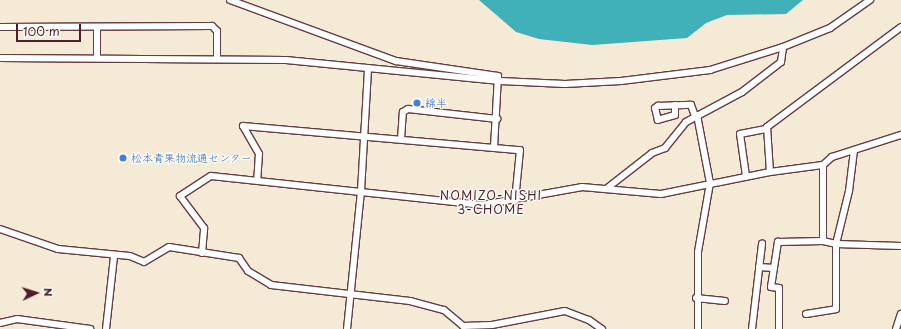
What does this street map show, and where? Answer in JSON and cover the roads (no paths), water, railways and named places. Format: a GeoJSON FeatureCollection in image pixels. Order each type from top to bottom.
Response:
{"type":"FeatureCollection","features":[{"type":"Feature","properties":{"kind":"street"},"geometry":{"type":"LineString","coordinates":[[230,0],[274,13],[366,52],[396,60],[493,74],[500,81],[494,148]]}},
{"type":"Feature","properties":{"kind":"street"},"geometry":{"type":"LineString","coordinates":[[0,58],[217,58],[368,68],[500,81],[565,84],[656,77],[710,70],[783,48],[830,28],[870,0]]}},
{"type":"Feature","properties":{"kind":"street"},"geometry":{"type":"LineString","coordinates":[[0,27],[212,26],[217,31],[217,58]]}},
{"type":"Feature","properties":{"kind":"street"},"geometry":{"type":"LineString","coordinates":[[97,27],[97,58]]}},
{"type":"Feature","properties":{"kind":"street"},"geometry":{"type":"LineString","coordinates":[[746,176],[740,134],[765,129],[901,27]]}},
{"type":"Feature","properties":{"kind":"street"},"geometry":{"type":"LineString","coordinates":[[606,189],[652,153],[665,148],[686,122],[742,92],[782,62],[783,48]]}},
{"type":"Feature","properties":{"kind":"street"},"geometry":{"type":"LineString","coordinates":[[347,329],[362,191],[368,68]]}},
{"type":"Feature","properties":{"kind":"street"},"geometry":{"type":"LineString","coordinates":[[675,105],[691,105],[696,116],[710,183],[700,232],[696,298],[698,329]]}},
{"type":"Feature","properties":{"kind":"street"},"geometry":{"type":"LineString","coordinates":[[401,139],[403,112],[408,109],[497,119]]}},
{"type":"Feature","properties":{"kind":"street"},"geometry":{"type":"LineString","coordinates":[[257,180],[259,154],[243,126],[520,150],[515,201]]}},
{"type":"Feature","properties":{"kind":"street"},"geometry":{"type":"LineString","coordinates":[[765,129],[770,172]]}},
{"type":"Feature","properties":{"kind":"street"},"geometry":{"type":"LineString","coordinates":[[202,253],[204,228],[180,196],[206,177],[257,180],[482,205],[515,201],[574,188],[606,189],[648,195],[746,176],[823,165],[832,157],[901,134]]}},
{"type":"Feature","properties":{"kind":"street"},"geometry":{"type":"LineString","coordinates":[[806,314],[836,309],[836,244],[849,191],[854,150]]}},
{"type":"Feature","properties":{"kind":"street"},"geometry":{"type":"LineString","coordinates":[[823,165],[823,240]]}},
{"type":"Feature","properties":{"kind":"street"},"geometry":{"type":"LineString","coordinates":[[0,229],[58,249],[114,256],[144,262],[169,247],[239,258],[248,271],[271,285],[410,301],[444,310],[463,326],[491,327],[565,311],[589,320],[602,329]]}},
{"type":"Feature","properties":{"kind":"street"},"geometry":{"type":"LineString","coordinates":[[779,329],[779,288],[771,287],[779,240],[823,240],[836,244],[901,246]]}},
{"type":"Feature","properties":{"kind":"street"},"geometry":{"type":"LineString","coordinates":[[752,329],[762,244]]}},
{"type":"Feature","properties":{"kind":"street"},"geometry":{"type":"LineString","coordinates":[[106,329],[114,256]]}},
{"type":"Feature","properties":{"kind":"street"},"geometry":{"type":"LineString","coordinates":[[759,267],[774,268]]}},
{"type":"Feature","properties":{"kind":"street"},"geometry":{"type":"LineString","coordinates":[[696,298],[725,301]]}},
{"type":"Feature","properties":{"kind":"street"},"geometry":{"type":"LineString","coordinates":[[896,329],[901,314]]}},
{"type":"Feature","properties":{"kind":"street"},"geometry":{"type":"LineString","coordinates":[[0,323],[17,319],[90,329]]}},
{"type":"Feature","properties":{"kind":"water"},"geometry":{"type":"Polygon","coordinates":[[[479,0],[803,0],[786,14],[727,15],[706,23],[687,38],[592,45],[539,39],[516,32],[479,0]]]}},
{"type":"Feature","properties":{"kind":"place","name":"綿半"},"geometry":{"type":"Point","coordinates":[417,103]}},
{"type":"Feature","properties":{"kind":"place","name":"松本青果物流通センター"},"geometry":{"type":"Point","coordinates":[123,158]}},
{"type":"Feature","properties":{"kind":"district","name":"NOMIZO-NISHI 3-CHOME"},"geometry":{"type":"Point","coordinates":[491,203]}}]}
